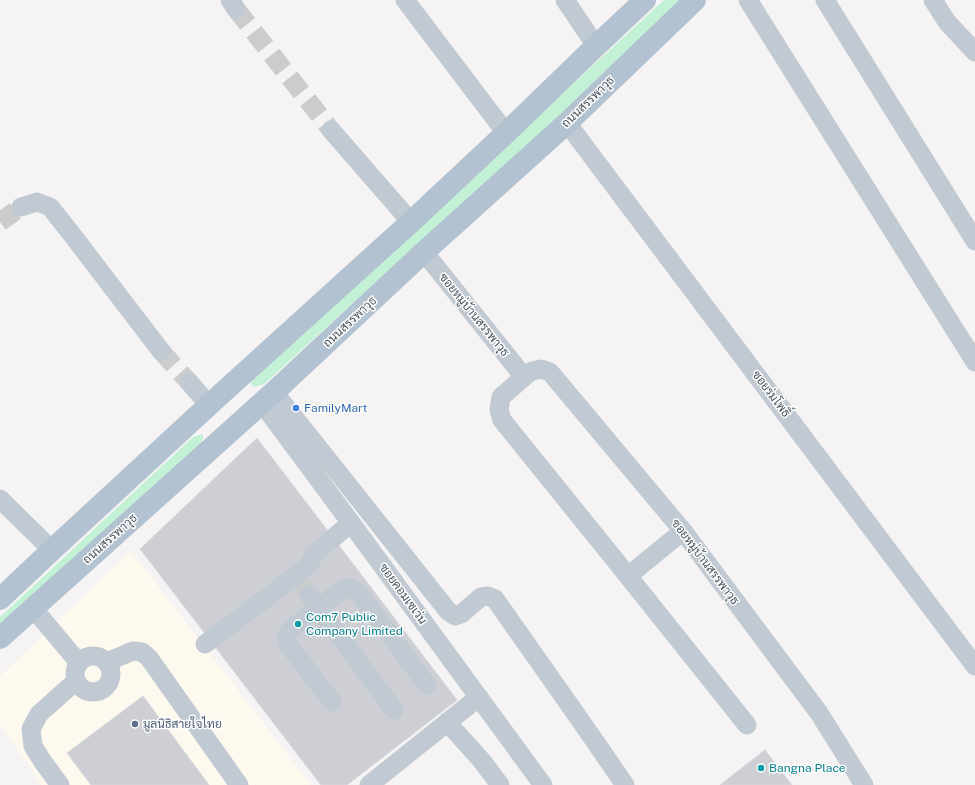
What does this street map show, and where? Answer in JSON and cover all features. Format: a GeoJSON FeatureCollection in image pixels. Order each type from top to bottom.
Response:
{"type":"FeatureCollection","features":[{"type":"Feature","properties":{"kind":"main road"},"geometry":{"type":"LineString","coordinates":[[0,599],[209,405],[411,222],[645,0]]}},
{"type":"Feature","properties":{"kind":"main road","name":"ถนนสรรพาวุธ"},"geometry":{"type":"LineString","coordinates":[[0,638],[232,430],[424,252],[567,123],[695,0]]}},
{"type":"Feature","properties":{"kind":"main road"},"geometry":{"type":"LineString","coordinates":[[209,405],[232,430]]}},
{"type":"Feature","properties":{"kind":"street"},"geometry":{"type":"LineString","coordinates":[[405,0],[506,133]]}},
{"type":"Feature","properties":{"kind":"street"},"geometry":{"type":"LineString","coordinates":[[565,0],[596,46]]}},
{"type":"Feature","properties":{"kind":"street"},"geometry":{"type":"LineString","coordinates":[[748,0],[975,362]]}},
{"type":"Feature","properties":{"kind":"street"},"geometry":{"type":"LineString","coordinates":[[826,0],[975,241]]}},
{"type":"Feature","properties":{"kind":"street"},"geometry":{"type":"LineString","coordinates":[[933,0],[947,22],[975,52]]}},
{"type":"Feature","properties":{"kind":"street","name":"ซอยร่มโพธิ์"},"geometry":{"type":"LineString","coordinates":[[567,123],[975,666]]}},
{"type":"Feature","properties":{"kind":"street"},"geometry":{"type":"LineString","coordinates":[[331,130],[411,222]]}},
{"type":"Feature","properties":{"kind":"street"},"geometry":{"type":"LineString","coordinates":[[21,207],[36,202],[50,207],[161,351]]}},
{"type":"Feature","properties":{"kind":"street","name":"ซอยหมู่บ้านสรรพาวุธ"},"geometry":{"type":"LineString","coordinates":[[424,252],[524,377]]}},
{"type":"Feature","properties":{"kind":"street","name":"ซอยหมู่บ้านสรรพาวุธ"},"geometry":{"type":"LineString","coordinates":[[747,725],[502,420],[498,410],[501,397],[532,371],[541,369],[550,372],[683,532],[819,713],[864,785]]}},
{"type":"Feature","properties":{"kind":"street"},"geometry":{"type":"LineString","coordinates":[[189,382],[209,405]]}},
{"type":"Feature","properties":{"kind":"street"},"geometry":{"type":"LineString","coordinates":[[268,397],[448,611],[455,616],[461,614],[481,597],[488,596],[495,599],[625,785]]}},
{"type":"Feature","properties":{"kind":"street","name":"ซอยคอมเซเว่น"},"geometry":{"type":"LineString","coordinates":[[268,397],[355,528],[543,785]]}},
{"type":"Feature","properties":{"kind":"street"},"geometry":{"type":"LineString","coordinates":[[0,499],[52,550]]}},
{"type":"Feature","properties":{"kind":"street"},"geometry":{"type":"LineString","coordinates":[[205,644],[310,564],[314,554],[355,528]]}},
{"type":"Feature","properties":{"kind":"street"},"geometry":{"type":"LineString","coordinates":[[628,576],[683,532]]}},
{"type":"Feature","properties":{"kind":"street"},"geometry":{"type":"LineString","coordinates":[[332,702],[288,644],[286,637],[290,630],[314,602],[349,588],[358,592],[427,685]]}},
{"type":"Feature","properties":{"kind":"street"},"geometry":{"type":"LineString","coordinates":[[314,602],[394,710]]}},
{"type":"Feature","properties":{"kind":"street"},"geometry":{"type":"LineString","coordinates":[[32,608],[77,672],[79,687],[84,691],[97,693],[108,686],[112,674],[107,662],[102,658],[89,656],[83,659],[77,672],[39,714],[31,729],[33,746],[60,785]]}},
{"type":"Feature","properties":{"kind":"street"},"geometry":{"type":"LineString","coordinates":[[107,662],[133,651],[142,652],[149,658],[239,785]]}},
{"type":"Feature","properties":{"kind":"street"},"geometry":{"type":"LineString","coordinates":[[369,785],[479,697]]}},
{"type":"Feature","properties":{"kind":"street"},"geometry":{"type":"LineString","coordinates":[[447,722],[482,761],[500,785]]}},
{"type":"Feature","properties":{"kind":"shaded area"},"geometry":{"type":"Polygon","coordinates":[[[131,551],[311,785],[41,785],[0,724],[0,676],[131,551]]]}},
{"type":"Feature","properties":{"kind":"green space"},"geometry":{"type":"Polygon","coordinates":[[[664,0],[683,0],[562,113],[264,384],[254,387],[250,383],[255,377],[664,0]]]}},
{"type":"Feature","properties":{"kind":"green space"},"geometry":{"type":"Polygon","coordinates":[[[203,434],[203,439],[198,447],[0,626],[0,617],[193,437],[203,434]]]}},
{"type":"Feature","properties":{"kind":"building","name":"Com7 Public Company Limited"},"geometry":{"type":"Polygon","coordinates":[[[257,438],[457,700],[347,785],[321,785],[140,549],[257,438]]]}},
{"type":"Feature","properties":{"kind":"building","name":"มูลนิธิสายใจไทย"},"geometry":{"type":"Polygon","coordinates":[[[143,696],[209,785],[91,785],[67,753],[143,696]]]}},
{"type":"Feature","properties":{"kind":"building","name":"Bangna Place"},"geometry":{"type":"Polygon","coordinates":[[[765,750],[792,785],[720,785],[765,750]]]}},
{"type":"Feature","properties":{"kind":"tunnel"},"geometry":{"type":"LineString","coordinates":[[236,9],[331,130]]}},
{"type":"Feature","properties":{"kind":"tunnel"},"geometry":{"type":"LineString","coordinates":[[0,222],[21,207]]}},
{"type":"Feature","properties":{"kind":"tunnel"},"geometry":{"type":"LineString","coordinates":[[161,351],[189,382]]}},
{"type":"Feature","properties":{"kind":"tunnel"},"geometry":{"type":"LineString","coordinates":[[294,577],[309,595]]}},
{"type":"Feature","properties":{"kind":"place","name":"FamilyMart"},"geometry":{"type":"Point","coordinates":[296,408]}},
{"type":"Feature","properties":{"kind":"place","name":"Com7 Public Company Limited"},"geometry":{"type":"Point","coordinates":[298,624]}},
{"type":"Feature","properties":{"kind":"place","name":"มูลนิธิสายใจไทย"},"geometry":{"type":"Point","coordinates":[135,724]}},
{"type":"Feature","properties":{"kind":"place","name":"Bangna Place"},"geometry":{"type":"Point","coordinates":[761,768]}}]}
